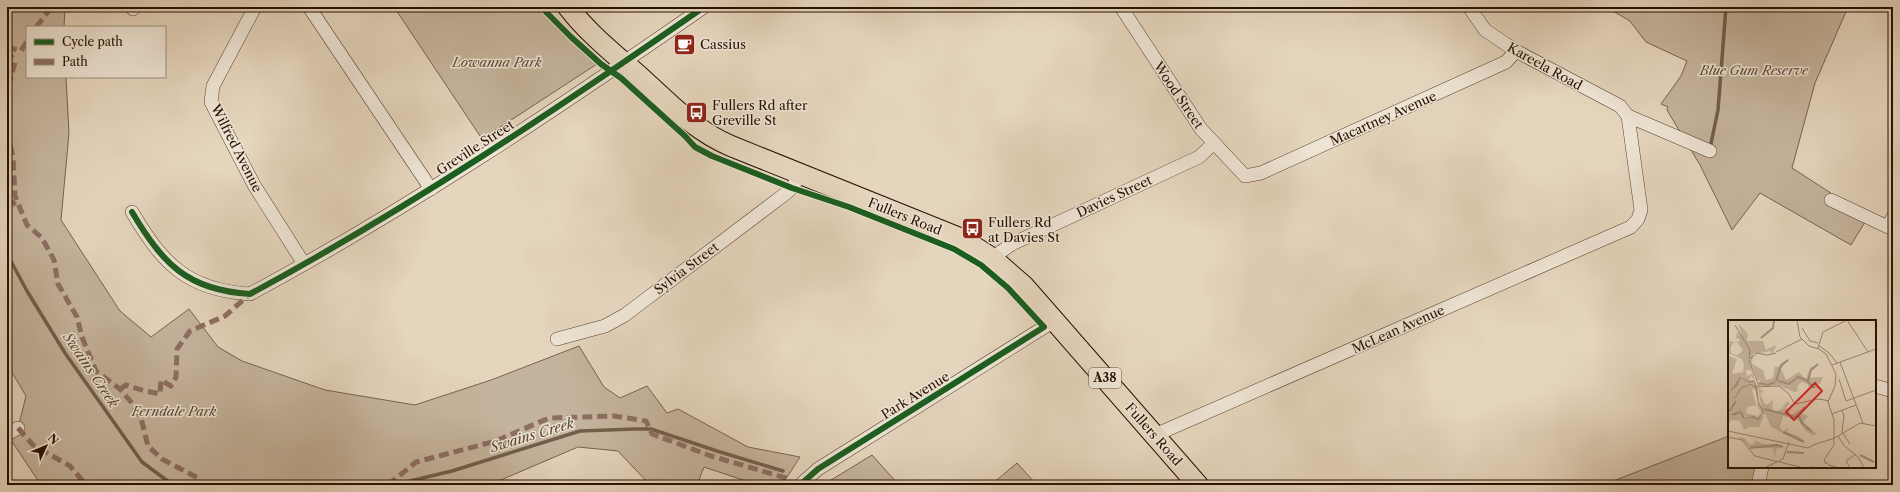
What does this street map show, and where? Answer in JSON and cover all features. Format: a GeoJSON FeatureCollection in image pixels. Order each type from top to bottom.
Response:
{"type":"FeatureCollection","features":[{"type":"Feature","properties":{"kind":"main road","name":"Fullers Road"},"geometry":{"type":"LineString","coordinates":[[568,7],[581,23],[702,131],[726,144],[962,240],[992,258],[1024,286],[1198,485]]}},
{"type":"Feature","properties":{"kind":"street","name":"Wilfred Avenue"},"geometry":{"type":"LineString","coordinates":[[255,7],[213,86],[211,102],[254,186],[304,264]]}},
{"type":"Feature","properties":{"kind":"street"},"geometry":{"type":"LineString","coordinates":[[309,7],[431,189]]}},
{"type":"Feature","properties":{"kind":"street","name":"Greville Street"},"geometry":{"type":"LineString","coordinates":[[132,212],[148,240],[164,259],[183,275],[212,288],[250,294],[431,189],[624,62],[704,7]]}},
{"type":"Feature","properties":{"kind":"street","name":"Wood Street"},"geometry":{"type":"LineString","coordinates":[[1121,7],[1201,129],[1245,176]]}},
{"type":"Feature","properties":{"kind":"street","name":"Kareela Road"},"geometry":{"type":"LineString","coordinates":[[1469,7],[1485,30],[1516,51],[1620,106],[1628,116],[1710,151]]}},
{"type":"Feature","properties":{"kind":"street","name":"Macartney Avenue"},"geometry":{"type":"LineString","coordinates":[[1245,176],[1262,173],[1506,62],[1516,51]]}},
{"type":"Feature","properties":{"kind":"street","name":"McLean Avenue"},"geometry":{"type":"LineString","coordinates":[[1155,435],[1631,227],[1638,219],[1641,210],[1628,116]]}},
{"type":"Feature","properties":{"kind":"street","name":"Davies Street"},"geometry":{"type":"LineString","coordinates":[[992,258],[1012,244],[1199,157],[1214,143]]}},
{"type":"Feature","properties":{"kind":"street","name":"Sylvia Street"},"geometry":{"type":"LineString","coordinates":[[557,339],[605,326],[625,315],[785,194],[792,188],[801,174]]}},
{"type":"Feature","properties":{"kind":"street"},"geometry":{"type":"LineString","coordinates":[[1831,200],[1891,222]]}},
{"type":"Feature","properties":{"kind":"street","name":"Park Avenue"},"geometry":{"type":"LineString","coordinates":[[800,485],[818,469],[1054,321]]}},
{"type":"Feature","properties":{"kind":"street"},"geometry":{"type":"LineString","coordinates":[[1876,386],[1893,391]]}},
{"type":"Feature","properties":{"kind":"street"},"geometry":{"type":"LineString","coordinates":[[1758,485],[1762,468]]}},
{"type":"Feature","properties":{"kind":"green space","name":"Ferndale Park"},"geometry":{"type":"Polygon","coordinates":[[[7,7],[65,7],[64,26],[26,26],[26,78],[66,78],[69,133],[61,220],[120,311],[151,337],[189,309],[218,347],[242,361],[325,390],[415,405],[491,380],[579,346],[604,387],[620,398],[647,386],[667,413],[678,409],[748,447],[800,457],[782,485],[758,485],[704,467],[697,485],[650,485],[618,451],[578,447],[489,485],[41,485],[11,440],[16,436],[26,396],[7,364],[7,7]]]}},
{"type":"Feature","properties":{"kind":"green space","name":"Lowanna Park"},"geometry":{"type":"Polygon","coordinates":[[[394,7],[538,7],[563,34],[597,64],[482,139],[394,7]]]}},
{"type":"Feature","properties":{"kind":"green space","name":"Blue Gum Reserve"},"geometry":{"type":"Polygon","coordinates":[[[1606,7],[1848,7],[1815,83],[1792,168],[1868,217],[1851,245],[1760,193],[1732,230],[1700,165],[1667,110],[1668,107],[1661,104],[1681,76],[1687,61],[1646,42],[1630,21],[1606,7]]]}},
{"type":"Feature","properties":{"kind":"green space"},"geometry":{"type":"Polygon","coordinates":[[[1728,436],[1728,468],[1760,468],[1754,485],[1603,485],[1728,436]]]}},
{"type":"Feature","properties":{"kind":"green space"},"geometry":{"type":"Polygon","coordinates":[[[872,455],[899,485],[823,485],[872,455]]]}},
{"type":"Feature","properties":{"kind":"green space"},"geometry":{"type":"Polygon","coordinates":[[[1017,463],[1037,485],[991,485],[1017,463]]]}},
{"type":"Feature","properties":{"kind":"waterway"},"geometry":{"type":"LineString","coordinates":[[1710,148],[1718,110],[1726,7]]}},
{"type":"Feature","properties":{"kind":"waterway","name":"Swains Creek"},"geometry":{"type":"LineString","coordinates":[[7,254],[27,291],[65,353],[142,462],[173,485]]}},
{"type":"Feature","properties":{"kind":"waterway","name":"Swains Creek"},"geometry":{"type":"LineString","coordinates":[[405,485],[410,481],[452,471],[580,431],[651,429],[783,471]]}},
{"type":"Feature","properties":{"kind":"marked path"},"geometry":{"type":"LineString","coordinates":[[37,26],[52,7]]}},
{"type":"Feature","properties":{"kind":"marked path"},"geometry":{"type":"LineString","coordinates":[[7,47],[21,51],[26,43]]}},
{"type":"Feature","properties":{"kind":"marked path"},"geometry":{"type":"LineString","coordinates":[[7,50],[15,62],[7,92]]}},
{"type":"Feature","properties":{"kind":"marked path"},"geometry":{"type":"LineString","coordinates":[[7,131],[13,158],[15,196],[27,225],[42,238],[54,260],[58,284],[77,317],[82,337],[96,371],[120,389],[131,402],[141,418],[148,446],[162,459],[198,478],[202,485]]}},
{"type":"Feature","properties":{"kind":"marked path"},"geometry":{"type":"LineString","coordinates":[[7,200],[21,207]]}},
{"type":"Feature","properties":{"kind":"marked path"},"geometry":{"type":"LineString","coordinates":[[120,389],[126,385],[160,394],[161,380],[171,386],[176,377],[177,349],[190,331],[225,316],[250,294]]}},
{"type":"Feature","properties":{"kind":"marked path"},"geometry":{"type":"LineString","coordinates":[[388,485],[416,462],[496,441],[549,418],[614,416],[646,421],[652,434],[711,456],[786,478],[795,485]]}},
{"type":"Feature","properties":{"kind":"marked path"},"geometry":{"type":"LineString","coordinates":[[18,428],[33,445],[70,466],[86,485]]}},
{"type":"Feature","properties":{"kind":"cycle path"},"geometry":{"type":"LineString","coordinates":[[543,7],[546,12],[571,37],[601,64],[621,78],[685,136],[695,147],[712,156],[792,188],[849,207],[954,249],[981,265],[1008,288],[1044,327],[818,469],[800,485]]}},
{"type":"Feature","properties":{"kind":"cycle path"},"geometry":{"type":"LineString","coordinates":[[132,212],[143,230],[166,260],[179,271],[193,280],[209,287],[250,294],[367,228],[481,157],[704,7]]}},
{"type":"Feature","properties":{"kind":"place","name":"Cassius"},"geometry":{"type":"Point","coordinates":[684,44]}},
{"type":"Feature","properties":{"kind":"place","name":"Fullers Rd after Greville St"},"geometry":{"type":"Point","coordinates":[697,112]}},
{"type":"Feature","properties":{"kind":"place","name":"Fullers Rd at Davies St"},"geometry":{"type":"Point","coordinates":[972,229]}}]}
